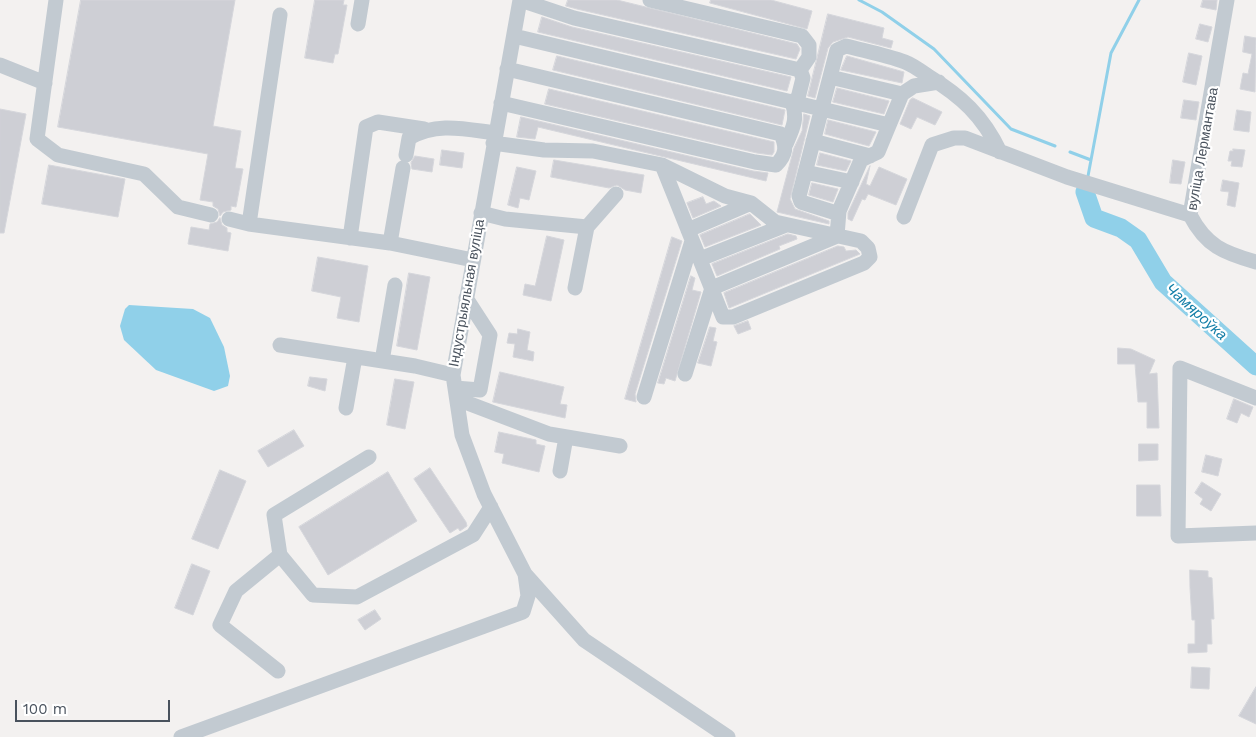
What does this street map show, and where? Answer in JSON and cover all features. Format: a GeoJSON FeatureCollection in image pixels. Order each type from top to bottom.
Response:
{"type":"FeatureCollection","features":[{"type":"Feature","properties":{"kind":"street"},"geometry":{"type":"LineString","coordinates":[[56,0],[37,139],[58,155],[144,174],[178,207],[211,215]]}},
{"type":"Feature","properties":{"kind":"street"},"geometry":{"type":"LineString","coordinates":[[358,24],[362,0]]}},
{"type":"Feature","properties":{"kind":"street"},"geometry":{"type":"LineString","coordinates":[[520,0],[574,18],[800,70]]}},
{"type":"Feature","properties":{"kind":"street","name":"Індустрыяльная вуліца"},"geometry":{"type":"LineString","coordinates":[[520,0],[466,298],[455,388],[462,435],[491,507],[525,574]]}},
{"type":"Feature","properties":{"kind":"street"},"geometry":{"type":"LineString","coordinates":[[650,0],[802,36],[809,45],[809,57],[800,70]]}},
{"type":"Feature","properties":{"kind":"street","name":"вуліца Лермантава"},"geometry":{"type":"LineString","coordinates":[[1227,0],[1190,215],[1199,232],[1224,252],[1256,262]]}},
{"type":"Feature","properties":{"kind":"street"},"geometry":{"type":"LineString","coordinates":[[249,224],[280,15]]}},
{"type":"Feature","properties":{"kind":"street"},"geometry":{"type":"LineString","coordinates":[[514,36],[889,125]]}},
{"type":"Feature","properties":{"kind":"street"},"geometry":{"type":"LineString","coordinates":[[839,211],[832,212],[801,202],[798,196],[837,50],[846,46],[906,62],[938,82],[966,103],[989,130],[1000,152]]}},
{"type":"Feature","properties":{"kind":"street"},"geometry":{"type":"LineString","coordinates":[[0,65],[45,83]]}},
{"type":"Feature","properties":{"kind":"street"},"geometry":{"type":"LineString","coordinates":[[507,69],[781,134],[786,144]]}},
{"type":"Feature","properties":{"kind":"street"},"geometry":{"type":"LineString","coordinates":[[792,102],[798,98],[803,78],[800,70]]}},
{"type":"Feature","properties":{"kind":"street"},"geometry":{"type":"LineString","coordinates":[[830,77],[902,94]]}},
{"type":"Feature","properties":{"kind":"street"},"geometry":{"type":"LineString","coordinates":[[837,236],[839,211],[862,160],[878,152],[902,94],[914,86],[938,82]]}},
{"type":"Feature","properties":{"kind":"street"},"geometry":{"type":"LineString","coordinates":[[501,103],[755,162],[776,165],[784,157],[786,144],[795,126],[796,114],[792,102]]}},
{"type":"Feature","properties":{"kind":"street"},"geometry":{"type":"LineString","coordinates":[[350,238],[366,127],[378,122],[424,129],[454,128],[544,150],[593,151],[662,164],[725,196],[751,203],[774,222],[861,241],[868,248],[870,257],[864,263],[733,318],[723,317],[662,164]]}},
{"type":"Feature","properties":{"kind":"street"},"geometry":{"type":"LineString","coordinates":[[390,243],[408,138],[424,129]]}},
{"type":"Feature","properties":{"kind":"street"},"geometry":{"type":"LineString","coordinates":[[904,217],[932,145],[954,138],[965,138],[1067,177],[1190,215]]}},
{"type":"Feature","properties":{"kind":"street"},"geometry":{"type":"LineString","coordinates":[[813,141],[870,156]]}},
{"type":"Feature","properties":{"kind":"street"},"geometry":{"type":"LineString","coordinates":[[805,172],[852,182]]}},
{"type":"Feature","properties":{"kind":"street"},"geometry":{"type":"LineString","coordinates":[[575,288],[587,227],[616,194]]}},
{"type":"Feature","properties":{"kind":"street"},"geometry":{"type":"LineString","coordinates":[[644,397],[690,236],[751,203]]}},
{"type":"Feature","properties":{"kind":"street"},"geometry":{"type":"LineString","coordinates":[[481,213],[505,219],[587,227]]}},
{"type":"Feature","properties":{"kind":"street"},"geometry":{"type":"LineString","coordinates":[[229,219],[249,224],[390,243],[473,260]]}},
{"type":"Feature","properties":{"kind":"street"},"geometry":{"type":"LineString","coordinates":[[700,259],[786,225]]}},
{"type":"Feature","properties":{"kind":"street"},"geometry":{"type":"LineString","coordinates":[[685,374],[712,288],[837,236]]}},
{"type":"Feature","properties":{"kind":"street"},"geometry":{"type":"LineString","coordinates":[[382,361],[395,285]]}},
{"type":"Feature","properties":{"kind":"street"},"geometry":{"type":"LineString","coordinates":[[455,388],[480,390],[490,335],[466,298]]}},
{"type":"Feature","properties":{"kind":"street"},"geometry":{"type":"LineString","coordinates":[[280,345],[382,361],[455,388],[549,434],[620,446]]}},
{"type":"Feature","properties":{"kind":"street"},"geometry":{"type":"LineString","coordinates":[[346,408],[355,357]]}},
{"type":"Feature","properties":{"kind":"street"},"geometry":{"type":"LineString","coordinates":[[1256,398],[1180,368],[1178,536],[1256,533]]}},
{"type":"Feature","properties":{"kind":"street"},"geometry":{"type":"LineString","coordinates":[[560,471],[566,437]]}},
{"type":"Feature","properties":{"kind":"street"},"geometry":{"type":"LineString","coordinates":[[369,456],[274,516],[280,555],[313,595],[357,597],[473,535],[491,507]]}},
{"type":"Feature","properties":{"kind":"street"},"geometry":{"type":"LineString","coordinates":[[278,671],[220,625],[236,591],[280,555]]}},
{"type":"Feature","properties":{"kind":"street"},"geometry":{"type":"LineString","coordinates":[[182,737],[524,612],[528,596],[525,574]]}},
{"type":"Feature","properties":{"kind":"street"},"geometry":{"type":"LineString","coordinates":[[525,574],[584,640],[728,737]]}},
{"type":"Feature","properties":{"kind":"water"},"geometry":{"type":"Polygon","coordinates":[[[129,305],[193,309],[210,318],[224,347],[230,376],[228,386],[214,391],[156,370],[124,340],[120,326],[125,309],[129,305]]]}},
{"type":"Feature","properties":{"kind":"building"},"geometry":{"type":"Polygon","coordinates":[[[81,0],[235,0],[213,126],[241,131],[235,168],[243,169],[236,207],[231,206],[231,210],[223,212],[220,216],[218,209],[213,206],[213,202],[200,200],[208,154],[58,127],[81,0]]]}},
{"type":"Feature","properties":{"kind":"building"},"geometry":{"type":"Polygon","coordinates":[[[315,0],[344,0],[343,5],[347,5],[338,54],[335,54],[333,63],[305,58],[315,0]]]}},
{"type":"Feature","properties":{"kind":"building"},"geometry":{"type":"Polygon","coordinates":[[[568,0],[617,0],[797,44],[800,49],[796,59],[577,9],[566,6],[568,0]]]}},
{"type":"Feature","properties":{"kind":"building"},"geometry":{"type":"Polygon","coordinates":[[[711,0],[771,0],[812,11],[807,29],[710,3],[711,0]]]}},
{"type":"Feature","properties":{"kind":"building"},"geometry":{"type":"Polygon","coordinates":[[[1203,0],[1217,0],[1216,10],[1201,7],[1203,0]]]}},
{"type":"Feature","properties":{"kind":"building"},"geometry":{"type":"Polygon","coordinates":[[[828,14],[884,28],[882,38],[893,41],[891,48],[848,37],[833,42],[828,48],[815,98],[808,96],[828,14]]]}},
{"type":"Feature","properties":{"kind":"building"},"geometry":{"type":"Polygon","coordinates":[[[542,17],[572,27],[791,77],[787,91],[538,32],[542,17]]]}},
{"type":"Feature","properties":{"kind":"building"},"geometry":{"type":"Polygon","coordinates":[[[1200,24],[1212,27],[1208,42],[1196,39],[1200,24]]]}},
{"type":"Feature","properties":{"kind":"building"},"geometry":{"type":"Polygon","coordinates":[[[1245,36],[1256,38],[1255,92],[1240,89],[1243,73],[1248,74],[1252,54],[1243,52],[1245,36]]]}},
{"type":"Feature","properties":{"kind":"building"},"geometry":{"type":"Polygon","coordinates":[[[1189,53],[1202,56],[1196,85],[1183,82],[1189,53]]]}},
{"type":"Feature","properties":{"kind":"building"},"geometry":{"type":"Polygon","coordinates":[[[557,56],[785,110],[782,125],[553,70],[557,56]]]}},
{"type":"Feature","properties":{"kind":"building"},"geometry":{"type":"Polygon","coordinates":[[[847,56],[904,72],[902,83],[841,70],[847,56]]]}},
{"type":"Feature","properties":{"kind":"building"},"geometry":{"type":"Polygon","coordinates":[[[837,88],[889,101],[884,114],[833,102],[837,88]]]}},
{"type":"Feature","properties":{"kind":"building"},"geometry":{"type":"Polygon","coordinates":[[[549,89],[774,142],[774,152],[772,155],[757,153],[545,104],[549,89]]]}},
{"type":"Feature","properties":{"kind":"building"},"geometry":{"type":"Polygon","coordinates":[[[913,98],[942,112],[935,125],[917,117],[911,129],[900,124],[910,100],[913,98]]]}},
{"type":"Feature","properties":{"kind":"building"},"geometry":{"type":"Polygon","coordinates":[[[1184,100],[1199,102],[1196,120],[1181,118],[1184,100]]]}},
{"type":"Feature","properties":{"kind":"building"},"geometry":{"type":"Polygon","coordinates":[[[0,109],[26,114],[4,233],[0,233],[0,109]]]}},
{"type":"Feature","properties":{"kind":"building"},"geometry":{"type":"Polygon","coordinates":[[[1237,110],[1251,112],[1249,132],[1234,130],[1237,110]]]}},
{"type":"Feature","properties":{"kind":"building"},"geometry":{"type":"Polygon","coordinates":[[[804,114],[810,116],[790,199],[795,209],[829,221],[829,224],[777,212],[794,148],[802,131],[804,114]]]}},
{"type":"Feature","properties":{"kind":"building"},"geometry":{"type":"Polygon","coordinates":[[[521,117],[768,173],[766,181],[538,127],[535,139],[517,137],[521,117]]]}},
{"type":"Feature","properties":{"kind":"building"},"geometry":{"type":"Polygon","coordinates":[[[828,120],[876,132],[869,146],[825,134],[828,120]]]}},
{"type":"Feature","properties":{"kind":"building"},"geometry":{"type":"Polygon","coordinates":[[[1233,149],[1245,150],[1242,167],[1231,166],[1232,161],[1228,161],[1230,151],[1233,151],[1233,149]]]}},
{"type":"Feature","properties":{"kind":"building"},"geometry":{"type":"Polygon","coordinates":[[[442,150],[464,153],[462,168],[440,165],[442,150]]]}},
{"type":"Feature","properties":{"kind":"building"},"geometry":{"type":"Polygon","coordinates":[[[820,153],[851,161],[846,171],[817,165],[820,153]]]}},
{"type":"Feature","properties":{"kind":"building"},"geometry":{"type":"Polygon","coordinates":[[[415,156],[434,159],[432,172],[412,169],[411,163],[415,156]]]}},
{"type":"Feature","properties":{"kind":"building"},"geometry":{"type":"Polygon","coordinates":[[[554,160],[644,175],[641,193],[625,190],[617,185],[609,188],[551,177],[554,160]]]}},
{"type":"Feature","properties":{"kind":"building"},"geometry":{"type":"Polygon","coordinates":[[[1173,160],[1185,162],[1181,184],[1170,183],[1173,160]]]}},
{"type":"Feature","properties":{"kind":"building"},"geometry":{"type":"Polygon","coordinates":[[[49,165],[125,179],[118,217],[42,204],[49,165]]]}},
{"type":"Feature","properties":{"kind":"building"},"geometry":{"type":"Polygon","coordinates":[[[870,166],[866,184],[870,186],[879,167],[907,179],[896,205],[868,194],[865,200],[862,199],[852,221],[848,219],[848,213],[870,166]]]}},
{"type":"Feature","properties":{"kind":"building"},"geometry":{"type":"Polygon","coordinates":[[[517,167],[536,171],[529,200],[520,198],[518,208],[508,205],[517,167]]]}},
{"type":"Feature","properties":{"kind":"building"},"geometry":{"type":"Polygon","coordinates":[[[1223,180],[1239,183],[1235,207],[1227,205],[1229,192],[1221,191],[1223,180]]]}},
{"type":"Feature","properties":{"kind":"building"},"geometry":{"type":"Polygon","coordinates":[[[812,183],[838,189],[833,202],[809,195],[812,183]]]}},
{"type":"Feature","properties":{"kind":"building"},"geometry":{"type":"Polygon","coordinates":[[[703,197],[706,204],[714,201],[721,206],[693,218],[687,203],[703,197]]]}},
{"type":"Feature","properties":{"kind":"building"},"geometry":{"type":"Polygon","coordinates":[[[750,214],[761,225],[705,247],[700,235],[750,214]]]}},
{"type":"Feature","properties":{"kind":"building"},"geometry":{"type":"Polygon","coordinates":[[[220,218],[222,225],[227,228],[227,232],[231,233],[228,251],[188,244],[191,227],[209,230],[210,224],[217,222],[220,218]]]}},
{"type":"Feature","properties":{"kind":"building"},"geometry":{"type":"Polygon","coordinates":[[[788,234],[796,236],[797,239],[779,246],[780,249],[717,276],[712,264],[788,234]]]}},
{"type":"Feature","properties":{"kind":"building"},"geometry":{"type":"Polygon","coordinates":[[[547,236],[564,240],[551,301],[523,295],[525,284],[535,286],[547,236]]]}},
{"type":"Feature","properties":{"kind":"building"},"geometry":{"type":"Polygon","coordinates":[[[672,237],[682,241],[635,394],[636,402],[625,399],[672,237]]]}},
{"type":"Feature","properties":{"kind":"building"},"geometry":{"type":"Polygon","coordinates":[[[838,246],[844,247],[846,251],[856,250],[860,254],[729,308],[724,293],[838,246]]]}},
{"type":"Feature","properties":{"kind":"building"},"geometry":{"type":"Polygon","coordinates":[[[318,257],[368,266],[359,322],[337,318],[341,297],[312,291],[318,257]]]}},
{"type":"Feature","properties":{"kind":"building"},"geometry":{"type":"Polygon","coordinates":[[[409,273],[430,277],[417,350],[397,346],[409,273]]]}},
{"type":"Feature","properties":{"kind":"building"},"geometry":{"type":"Polygon","coordinates":[[[691,276],[695,278],[692,290],[701,292],[675,381],[666,378],[664,384],[658,383],[691,276]]]}},
{"type":"Feature","properties":{"kind":"building"},"geometry":{"type":"Polygon","coordinates":[[[748,321],[751,329],[738,334],[734,326],[748,321]]]}},
{"type":"Feature","properties":{"kind":"building"},"geometry":{"type":"Polygon","coordinates":[[[710,327],[716,328],[713,341],[717,342],[711,366],[698,363],[710,327]]]}},
{"type":"Feature","properties":{"kind":"building"},"geometry":{"type":"Polygon","coordinates":[[[518,329],[530,332],[527,350],[534,352],[533,361],[513,357],[515,344],[507,343],[509,333],[517,334],[518,329]]]}},
{"type":"Feature","properties":{"kind":"building"},"geometry":{"type":"Polygon","coordinates":[[[1118,348],[1131,349],[1155,360],[1149,374],[1157,373],[1159,428],[1147,428],[1147,402],[1138,402],[1135,364],[1118,364],[1118,348]]]}},
{"type":"Feature","properties":{"kind":"building"},"geometry":{"type":"Polygon","coordinates":[[[500,372],[564,387],[560,404],[567,405],[565,418],[493,402],[500,372]]]}},
{"type":"Feature","properties":{"kind":"building"},"geometry":{"type":"Polygon","coordinates":[[[310,377],[327,379],[325,391],[308,386],[310,377]]]}},
{"type":"Feature","properties":{"kind":"building"},"geometry":{"type":"Polygon","coordinates":[[[395,379],[414,382],[405,429],[387,425],[395,379]]]}},
{"type":"Feature","properties":{"kind":"building"},"geometry":{"type":"Polygon","coordinates":[[[1234,399],[1253,407],[1249,417],[1241,413],[1237,423],[1227,419],[1234,399]]]}},
{"type":"Feature","properties":{"kind":"building"},"geometry":{"type":"Polygon","coordinates":[[[294,430],[304,446],[268,467],[258,451],[294,430]]]}},
{"type":"Feature","properties":{"kind":"building"},"geometry":{"type":"Polygon","coordinates":[[[499,432],[536,440],[536,444],[545,446],[539,472],[502,463],[504,454],[495,452],[499,432]]]}},
{"type":"Feature","properties":{"kind":"building"},"geometry":{"type":"Polygon","coordinates":[[[1139,444],[1158,444],[1158,460],[1139,461],[1139,444]]]}},
{"type":"Feature","properties":{"kind":"building"},"geometry":{"type":"Polygon","coordinates":[[[1206,455],[1222,459],[1218,476],[1202,472],[1206,455]]]}},
{"type":"Feature","properties":{"kind":"building"},"geometry":{"type":"Polygon","coordinates":[[[430,468],[466,522],[467,526],[460,531],[458,528],[450,533],[414,479],[430,468]]]}},
{"type":"Feature","properties":{"kind":"building"},"geometry":{"type":"Polygon","coordinates":[[[220,470],[246,481],[218,549],[192,539],[220,470]]]}},
{"type":"Feature","properties":{"kind":"building"},"geometry":{"type":"Polygon","coordinates":[[[388,472],[417,521],[328,575],[299,527],[388,472]]]}},
{"type":"Feature","properties":{"kind":"building"},"geometry":{"type":"Polygon","coordinates":[[[1202,482],[1221,494],[1211,511],[1200,504],[1203,499],[1195,493],[1202,482]]]}},
{"type":"Feature","properties":{"kind":"building"},"geometry":{"type":"Polygon","coordinates":[[[1137,485],[1160,485],[1161,516],[1137,516],[1137,485]]]}},
{"type":"Feature","properties":{"kind":"building"},"geometry":{"type":"Polygon","coordinates":[[[192,564],[210,571],[193,615],[175,608],[192,564]]]}},
{"type":"Feature","properties":{"kind":"building"},"geometry":{"type":"Polygon","coordinates":[[[1190,570],[1208,571],[1208,577],[1212,578],[1214,619],[1211,619],[1212,644],[1207,644],[1207,652],[1188,653],[1188,644],[1195,644],[1195,620],[1192,620],[1190,570]]]}},
{"type":"Feature","properties":{"kind":"building"},"geometry":{"type":"Polygon","coordinates":[[[375,610],[381,619],[365,630],[358,620],[375,610]]]}},
{"type":"Feature","properties":{"kind":"building"},"geometry":{"type":"Polygon","coordinates":[[[1192,667],[1210,668],[1209,689],[1191,688],[1192,667]]]}},
{"type":"Feature","properties":{"kind":"building"},"geometry":{"type":"Polygon","coordinates":[[[1256,687],[1256,724],[1239,716],[1256,687]]]}},
{"type":"Feature","properties":{"kind":"waterway"},"geometry":{"type":"LineString","coordinates":[[859,0],[882,12],[934,49],[1011,129],[1055,146]]}},
{"type":"Feature","properties":{"kind":"waterway","name":"Чамяроўка"},"geometry":{"type":"LineString","coordinates":[[1088,176],[1111,53],[1139,0]]}},
{"type":"Feature","properties":{"kind":"waterway"},"geometry":{"type":"LineString","coordinates":[[1070,152],[1091,160]]}},
{"type":"Feature","properties":{"kind":"waterway","name":"Чамяроўка"},"geometry":{"type":"LineString","coordinates":[[1085,192],[1094,218],[1121,228],[1138,240],[1163,282],[1256,366]]}}]}
